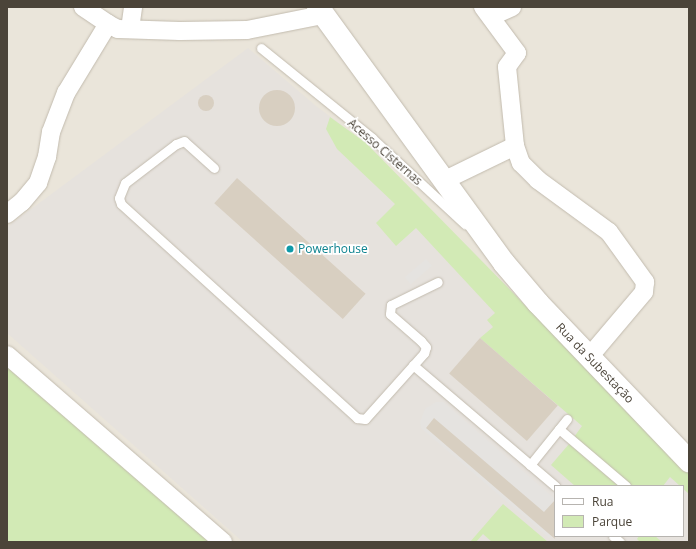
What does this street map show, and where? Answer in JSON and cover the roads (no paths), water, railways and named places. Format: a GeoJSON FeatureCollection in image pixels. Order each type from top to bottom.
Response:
{"type":"FeatureCollection","features":[{"type":"Feature","properties":{"kind":"street"},"geometry":{"type":"LineString","coordinates":[[83,7],[108,24],[118,28],[180,31],[246,30],[320,11]]}},
{"type":"Feature","properties":{"kind":"street"},"geometry":{"type":"LineString","coordinates":[[130,29],[132,7]]}},
{"type":"Feature","properties":{"kind":"street"},"geometry":{"type":"LineString","coordinates":[[512,7],[487,12],[517,54],[507,67],[515,146],[521,163],[538,180],[609,232],[645,282],[644,292],[634,307],[589,357]]}},
{"type":"Feature","properties":{"kind":"street","name":"Rua da Subestação"},"geometry":{"type":"LineString","coordinates":[[320,11],[446,180],[504,263],[589,357],[689,461]]}},
{"type":"Feature","properties":{"kind":"street"},"geometry":{"type":"LineString","coordinates":[[7,214],[22,202],[38,183],[47,157],[51,132],[66,92],[108,24]]}},
{"type":"Feature","properties":{"kind":"street"},"geometry":{"type":"LineString","coordinates":[[446,180],[515,146]]}},
{"type":"Feature","properties":{"kind":"street"},"geometry":{"type":"LineString","coordinates":[[7,355],[223,542]]}},
{"type":"Feature","properties":{"kind":"lane","name":"Acesso Cisternas"},"geometry":{"type":"LineString","coordinates":[[261,48],[372,138],[504,263]]}},
{"type":"Feature","properties":{"kind":"lane"},"geometry":{"type":"LineString","coordinates":[[214,168],[184,141],[176,144],[125,183],[119,198],[121,204],[357,418],[365,419],[424,353],[426,347],[390,314],[389,309],[391,305],[438,282]]}},
{"type":"Feature","properties":{"kind":"lane"},"geometry":{"type":"LineString","coordinates":[[413,365],[554,485]]}},
{"type":"Feature","properties":{"kind":"lane"},"geometry":{"type":"LineString","coordinates":[[530,465],[566,420]]}},
{"type":"Feature","properties":{"kind":"lane"},"geometry":{"type":"LineString","coordinates":[[559,429],[625,485]]}},
{"type":"Feature","properties":{"kind":"place","name":"Powerhouse"},"geometry":{"type":"Point","coordinates":[290,249]}}]}
